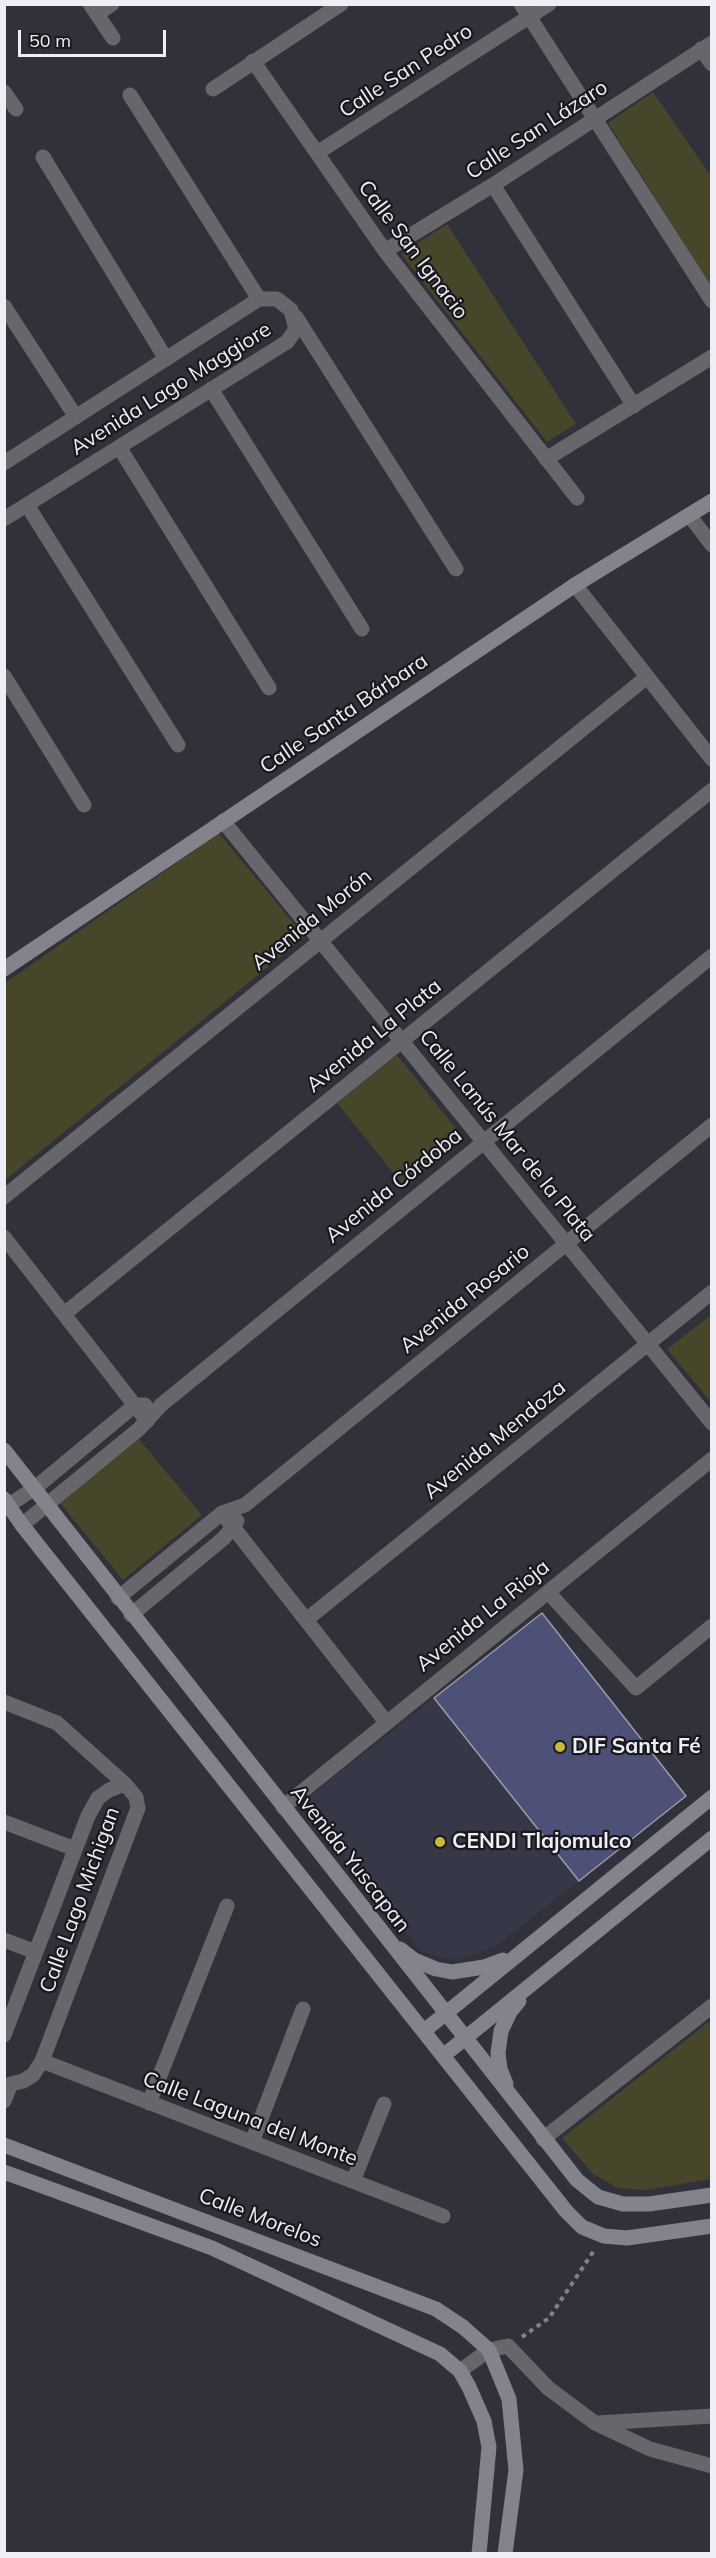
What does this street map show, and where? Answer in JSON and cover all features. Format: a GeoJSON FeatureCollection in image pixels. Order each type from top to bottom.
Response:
{"type":"FeatureCollection","features":[{"type":"Feature","properties":{"kind":"street"},"geometry":{"type":"LineString","coordinates":[[112,4],[93,9],[113,38]]}},
{"type":"Feature","properties":{"kind":"street"},"geometry":{"type":"LineString","coordinates":[[213,89],[341,4]]}},
{"type":"Feature","properties":{"kind":"street","name":"Calle San Pedro"},"geometry":{"type":"LineString","coordinates":[[317,153],[524,11],[549,4]]}},
{"type":"Feature","properties":{"kind":"street"},"geometry":{"type":"LineString","coordinates":[[524,11],[711,301]]}},
{"type":"Feature","properties":{"kind":"street"},"geometry":{"type":"LineString","coordinates":[[706,46],[711,64]]}},
{"type":"Feature","properties":{"kind":"street","name":"Calle San Lázaro"},"geometry":{"type":"LineString","coordinates":[[385,251],[493,185],[706,46]]}},
{"type":"Feature","properties":{"kind":"street","name":"Calle San Ignacio"},"geometry":{"type":"LineString","coordinates":[[253,61],[385,251],[577,498]]}},
{"type":"Feature","properties":{"kind":"street"},"geometry":{"type":"LineString","coordinates":[[4,92],[16,109]]}},
{"type":"Feature","properties":{"kind":"street"},"geometry":{"type":"LineString","coordinates":[[130,95],[259,300]]}},
{"type":"Feature","properties":{"kind":"street"},"geometry":{"type":"LineString","coordinates":[[42,157],[166,359]]}},
{"type":"Feature","properties":{"kind":"street"},"geometry":{"type":"LineString","coordinates":[[493,185],[634,406]]}},
{"type":"Feature","properties":{"kind":"street","name":"Avenida Lago Maggiore"},"geometry":{"type":"LineString","coordinates":[[4,463],[259,300],[277,299],[291,310],[296,322],[292,338],[4,519]]}},
{"type":"Feature","properties":{"kind":"street"},"geometry":{"type":"LineString","coordinates":[[4,306],[76,417]]}},
{"type":"Feature","properties":{"kind":"street"},"geometry":{"type":"LineString","coordinates":[[291,310],[456,569]]}},
{"type":"Feature","properties":{"kind":"street"},"geometry":{"type":"LineString","coordinates":[[546,459],[711,357]]}},
{"type":"Feature","properties":{"kind":"street"},"geometry":{"type":"LineString","coordinates":[[211,389],[362,628]]}},
{"type":"Feature","properties":{"kind":"street"},"geometry":{"type":"LineString","coordinates":[[119,447],[269,688]]}},
{"type":"Feature","properties":{"kind":"street","name":"Calle Santa Bárbara"},"geometry":{"type":"LineString","coordinates":[[4,969],[575,585],[711,501]]}},
{"type":"Feature","properties":{"kind":"street"},"geometry":{"type":"LineString","coordinates":[[27,505],[178,745]]}},
{"type":"Feature","properties":{"kind":"street"},"geometry":{"type":"LineString","coordinates":[[689,515],[711,545]]}},
{"type":"Feature","properties":{"kind":"street"},"geometry":{"type":"LineString","coordinates":[[575,585],[711,759]]}},
{"type":"Feature","properties":{"kind":"street"},"geometry":{"type":"LineString","coordinates":[[4,676],[84,805]]}},
{"type":"Feature","properties":{"kind":"street","name":"Avenida Morón"},"geometry":{"type":"LineString","coordinates":[[4,1197],[647,677]]}},
{"type":"Feature","properties":{"kind":"street","name":"Avenida La Plata"},"geometry":{"type":"LineString","coordinates":[[64,1314],[711,790]]}},
{"type":"Feature","properties":{"kind":"street","name":"Calle Lanús Mar de la Plata"},"geometry":{"type":"LineString","coordinates":[[223,820],[711,1423]]}},
{"type":"Feature","properties":{"kind":"street","name":"Avenida Córdoba"},"geometry":{"type":"LineString","coordinates":[[22,1525],[147,1421],[161,1405],[711,956]]}},
{"type":"Feature","properties":{"kind":"street","name":"Avenida Rosario"},"geometry":{"type":"LineString","coordinates":[[118,1598],[222,1513],[245,1505],[711,1125]]}},
{"type":"Feature","properties":{"kind":"street"},"geometry":{"type":"LineString","coordinates":[[4,1238],[147,1421]]}},
{"type":"Feature","properties":{"kind":"street","name":"Avenida Mendoza"},"geometry":{"type":"LineString","coordinates":[[306,1620],[711,1292]]}},
{"type":"Feature","properties":{"kind":"street"},"geometry":{"type":"LineString","coordinates":[[161,1405],[135,1405],[35,1488],[7,1502],[22,1525],[566,2211],[582,2227],[604,2236],[627,2238],[711,2226]]}},
{"type":"Feature","properties":{"kind":"street","name":"Avenida Yuscapan"},"geometry":{"type":"LineString","coordinates":[[4,1450],[444,2014],[577,2180],[598,2197],[623,2205],[649,2204],[711,2195]]}},
{"type":"Feature","properties":{"kind":"street","name":"Avenida La Rioja"},"geometry":{"type":"LineString","coordinates":[[283,1808],[711,1459]]}},
{"type":"Feature","properties":{"kind":"street","name":"Avenida Rosario"},"geometry":{"type":"LineString","coordinates":[[131,1615],[234,1528],[245,1505]]}},
{"type":"Feature","properties":{"kind":"street"},"geometry":{"type":"LineString","coordinates":[[222,1513],[386,1722]]}},
{"type":"Feature","properties":{"kind":"street"},"geometry":{"type":"LineString","coordinates":[[548,1592],[636,1688],[711,1626]]}},
{"type":"Feature","properties":{"kind":"street"},"geometry":{"type":"LineString","coordinates":[[4,1702],[57,1723],[125,1784]]}},
{"type":"Feature","properties":{"kind":"street","name":"Calle Lago Michigan"},"geometry":{"type":"LineString","coordinates":[[4,2035],[75,1849],[98,1798],[109,1790],[125,1784],[136,1797],[138,1808],[42,2061],[33,2075],[23,2081],[8,2081],[4,2101]]}},
{"type":"Feature","properties":{"kind":"street"},"geometry":{"type":"LineString","coordinates":[[424,2031],[711,1797]]}},
{"type":"Feature","properties":{"kind":"street"},"geometry":{"type":"LineString","coordinates":[[4,1822],[75,1849]]}},
{"type":"Feature","properties":{"kind":"street"},"geometry":{"type":"LineString","coordinates":[[443,2056],[711,1838]]}},
{"type":"Feature","properties":{"kind":"street"},"geometry":{"type":"LineString","coordinates":[[149,2103],[226,1906]]}},
{"type":"Feature","properties":{"kind":"street"},"geometry":{"type":"LineString","coordinates":[[384,1936],[414,1960],[452,1972],[484,1967],[517,1955]]}},
{"type":"Feature","properties":{"kind":"street"},"geometry":{"type":"LineString","coordinates":[[4,1940],[36,1952]]}},
{"type":"Feature","properties":{"kind":"street"},"geometry":{"type":"LineString","coordinates":[[512,2100],[500,2069],[498,2053],[501,2031],[510,2012],[538,1979]]}},
{"type":"Feature","properties":{"kind":"street"},"geometry":{"type":"LineString","coordinates":[[543,2139],[711,2006]]}},
{"type":"Feature","properties":{"kind":"street"},"geometry":{"type":"LineString","coordinates":[[252,2142],[303,2008]]}},
{"type":"Feature","properties":{"kind":"street","name":"Calle Laguna del Monte"},"geometry":{"type":"LineString","coordinates":[[42,2061],[443,2216]]}},
{"type":"Feature","properties":{"kind":"street"},"geometry":{"type":"LineString","coordinates":[[353,2181],[384,2104]]}},
{"type":"Feature","properties":{"kind":"street","name":"Calle Morelos"},"geometry":{"type":"LineString","coordinates":[[4,2145],[436,2309],[463,2327],[489,2350]]}},
{"type":"Feature","properties":{"kind":"street"},"geometry":{"type":"LineString","coordinates":[[4,2172],[212,2248],[440,2354],[459,2371],[469,2387],[484,2421],[489,2447],[478,2553]]}},
{"type":"Feature","properties":{"kind":"street"},"geometry":{"type":"LineString","coordinates":[[260,2270],[272,2245]]}},
{"type":"Feature","properties":{"kind":"street"},"geometry":{"type":"LineString","coordinates":[[459,2371],[489,2350],[508,2346],[548,2388],[595,2423],[650,2449],[711,2466]]}},
{"type":"Feature","properties":{"kind":"street"},"geometry":{"type":"LineString","coordinates":[[489,2350],[509,2399],[514,2428],[516,2470],[506,2553]]}},
{"type":"Feature","properties":{"kind":"street"},"geometry":{"type":"LineString","coordinates":[[595,2423],[711,2416]]}},
{"type":"Feature","properties":{"kind":"path"},"geometry":{"type":"LineString","coordinates":[[508,2346],[549,2319],[604,2236]]}},
{"type":"Feature","properties":{"kind":"shaded area"},"geometry":{"type":"Polygon","coordinates":[[[653,92],[711,176],[711,286],[608,123],[653,92]]]}},
{"type":"Feature","properties":{"kind":"shaded area"},"geometry":{"type":"Polygon","coordinates":[[[447,224],[576,424],[547,442],[401,254],[447,224]]]}},
{"type":"Feature","properties":{"kind":"shaded area"},"geometry":{"type":"Polygon","coordinates":[[[219,833],[305,937],[5,1180],[5,983],[219,833]]]}},
{"type":"Feature","properties":{"kind":"shaded area"},"geometry":{"type":"Polygon","coordinates":[[[397,1055],[463,1137],[403,1185],[337,1103],[397,1055]]]}},
{"type":"Feature","properties":{"kind":"shaded area"},"geometry":{"type":"Polygon","coordinates":[[[711,1315],[711,1402],[667,1349],[711,1315]]]}},
{"type":"Feature","properties":{"kind":"shaded area"},"geometry":{"type":"Polygon","coordinates":[[[139,1439],[202,1515],[123,1580],[60,1503],[139,1439]]]}},
{"type":"Feature","properties":{"kind":"shaded area","name":"CENDI Tlajomulco"},"geometry":{"type":"Polygon","coordinates":[[[434,1698],[579,1881],[496,1946],[457,1961],[422,1952],[301,1803],[434,1698]]]}},
{"type":"Feature","properties":{"kind":"shaded area"},"geometry":{"type":"Polygon","coordinates":[[[711,2020],[711,2179],[646,2190],[617,2188],[592,2173],[562,2138],[711,2020]]]}},
{"type":"Feature","properties":{"kind":"building","name":"DIF Santa Fé"},"geometry":{"type":"Polygon","coordinates":[[[542,1613],[686,1796],[579,1881],[434,1698],[542,1613]]]}},
{"type":"Feature","properties":{"kind":"place","name":"DIF Santa Fé"},"geometry":{"type":"Point","coordinates":[560,1747]}},
{"type":"Feature","properties":{"kind":"place","name":"CENDI Tlajomulco"},"geometry":{"type":"Point","coordinates":[440,1842]}}]}
